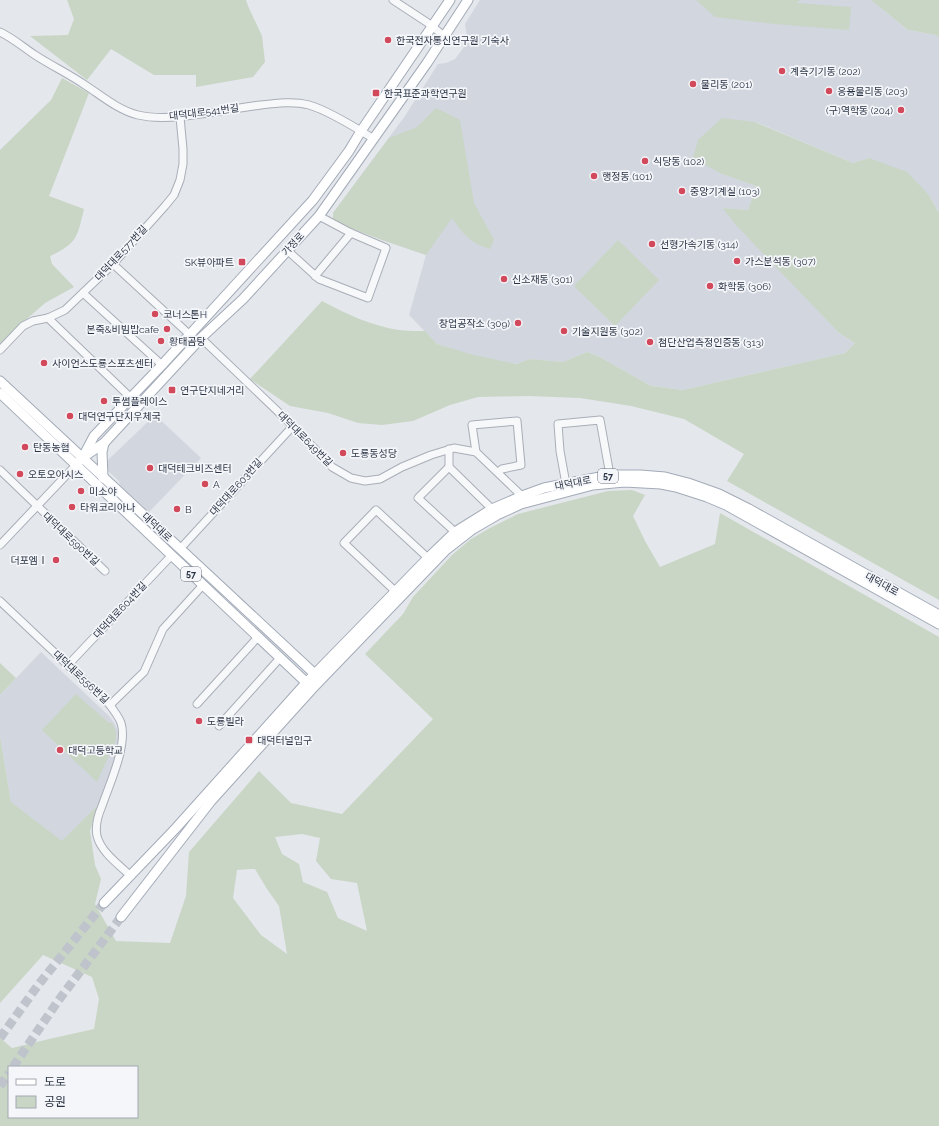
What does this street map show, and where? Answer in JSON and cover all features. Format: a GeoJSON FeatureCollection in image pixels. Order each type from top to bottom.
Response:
{"type":"FeatureCollection","features":[{"type":"Feature","properties":{"kind":"main road","name":"가정로"},"geometry":{"type":"LineString","coordinates":[[79,462],[94,436],[190,335],[313,200],[349,151],[450,0]]}},
{"type":"Feature","properties":{"kind":"main road","name":"가정로"},"geometry":{"type":"LineString","coordinates":[[79,462],[104,443],[201,338],[243,299],[288,251],[318,216],[374,139],[468,0]]}},
{"type":"Feature","properties":{"kind":"main road","name":"대덕대로"},"geometry":{"type":"LineString","coordinates":[[0,381],[203,586],[309,686],[446,550],[473,529],[497,515],[522,504],[593,484],[624,482],[661,484],[707,497],[726,505],[939,624]]}},
{"type":"Feature","properties":{"kind":"main road","name":"대덕대로"},"geometry":{"type":"LineString","coordinates":[[0,393],[79,462],[103,478],[318,677]]}},
{"type":"Feature","properties":{"kind":"main road"},"geometry":{"type":"LineString","coordinates":[[103,478],[102,452],[104,443]]}},
{"type":"Feature","properties":{"kind":"main road","name":"대덕대로"},"geometry":{"type":"LineString","coordinates":[[318,677],[395,591],[455,532],[492,509],[522,496],[544,488],[610,475],[640,474],[665,477],[719,494],[749,509],[939,615]]}},
{"type":"Feature","properties":{"kind":"main road"},"geometry":{"type":"LineString","coordinates":[[104,903],[309,686]]}},
{"type":"Feature","properties":{"kind":"main road"},"geometry":{"type":"LineString","coordinates":[[121,917],[211,802],[309,686]]}},
{"type":"Feature","properties":{"kind":"street"},"geometry":{"type":"LineString","coordinates":[[394,0],[444,36]]}},
{"type":"Feature","properties":{"kind":"street","name":"대덕대로541번길"},"geometry":{"type":"LineString","coordinates":[[0,32],[124,110],[137,114],[150,117],[180,116],[272,103],[295,103],[311,105],[374,139]]}},
{"type":"Feature","properties":{"kind":"street","name":"대덕대로577번길"},"geometry":{"type":"LineString","coordinates":[[0,350],[22,326],[33,321],[48,318],[65,310],[113,264],[174,195],[180,180],[183,164],[180,116]]}},
{"type":"Feature","properties":{"kind":"street"},"geometry":{"type":"LineString","coordinates":[[288,251],[319,280],[368,298],[386,248],[351,233],[318,216]]}},
{"type":"Feature","properties":{"kind":"street"},"geometry":{"type":"LineString","coordinates":[[315,276],[351,233]]}},
{"type":"Feature","properties":{"kind":"street"},"geometry":{"type":"LineString","coordinates":[[113,264],[190,335]]}},
{"type":"Feature","properties":{"kind":"street"},"geometry":{"type":"LineString","coordinates":[[83,293],[162,365]]}},
{"type":"Feature","properties":{"kind":"street"},"geometry":{"type":"LineString","coordinates":[[48,318],[131,398]]}},
{"type":"Feature","properties":{"kind":"street","name":"대덕대로649번길"},"geometry":{"type":"LineString","coordinates":[[201,338],[293,426],[335,470],[351,478],[366,480],[380,479],[402,467],[449,449],[454,448],[476,452]]}},
{"type":"Feature","properties":{"kind":"street"},"geometry":{"type":"LineString","coordinates":[[566,484],[560,451],[558,424],[600,420],[610,475]]}},
{"type":"Feature","properties":{"kind":"street"},"geometry":{"type":"LineString","coordinates":[[498,472],[502,469],[521,465],[517,421],[472,425],[476,452],[522,496]]}},
{"type":"Feature","properties":{"kind":"street","name":"대덕대로603번길"},"geometry":{"type":"LineString","coordinates":[[180,549],[293,426]]}},
{"type":"Feature","properties":{"kind":"street"},"geometry":{"type":"LineString","coordinates":[[449,449],[448,467],[418,498],[455,532]]}},
{"type":"Feature","properties":{"kind":"street","name":"대덕대로590번길"},"geometry":{"type":"LineString","coordinates":[[0,546],[79,462]]}},
{"type":"Feature","properties":{"kind":"street"},"geometry":{"type":"LineString","coordinates":[[448,467],[492,509]]}},
{"type":"Feature","properties":{"kind":"street","name":"대덕대로590번길"},"geometry":{"type":"LineString","coordinates":[[0,470],[105,571]]}},
{"type":"Feature","properties":{"kind":"street"},"geometry":{"type":"LineString","coordinates":[[395,591],[344,543],[376,510],[428,558]]}},
{"type":"Feature","properties":{"kind":"street","name":"대덕대로604번길"},"geometry":{"type":"LineString","coordinates":[[68,665],[172,555]]}},
{"type":"Feature","properties":{"kind":"street"},"geometry":{"type":"LineString","coordinates":[[110,705],[144,672],[163,629],[203,586]]}},
{"type":"Feature","properties":{"kind":"street","name":"대덕대로556번길"},"geometry":{"type":"LineString","coordinates":[[0,601],[110,705],[122,724],[123,742],[97,820],[96,831],[97,837],[103,848],[131,876]]}},
{"type":"Feature","properties":{"kind":"street"},"geometry":{"type":"LineString","coordinates":[[197,704],[258,637]]}},
{"type":"Feature","properties":{"kind":"street"},"geometry":{"type":"LineString","coordinates":[[219,726],[280,658]]}},
{"type":"Feature","properties":{"kind":"shaded area","name":"한국표준과학연구원"},"geometry":{"type":"Polygon","coordinates":[[[480,0],[871,0],[908,30],[936,35],[939,38],[939,213],[928,194],[869,158],[853,163],[756,122],[722,174],[756,186],[748,210],[723,208],[839,333],[855,343],[845,353],[683,390],[651,386],[598,356],[587,352],[563,362],[530,359],[516,364],[480,358],[437,344],[409,315],[426,255],[333,221],[333,213],[405,116],[438,64],[446,63],[455,59],[464,47],[467,36],[465,24],[480,0]]]}},
{"type":"Feature","properties":{"kind":"shaded area"},"geometry":{"type":"Polygon","coordinates":[[[155,415],[201,458],[149,512],[120,485],[119,481],[107,470],[108,460],[155,415]]]}},
{"type":"Feature","properties":{"kind":"shaded area","name":"대덕고등학교"},"geometry":{"type":"Polygon","coordinates":[[[41,652],[109,716],[115,724],[119,734],[119,745],[99,804],[62,842],[11,802],[0,736],[0,695],[41,652]]]}},
{"type":"Feature","properties":{"kind":"green space"},"geometry":{"type":"Polygon","coordinates":[[[67,0],[246,0],[262,36],[265,62],[253,77],[196,87],[196,75],[154,75],[111,49],[87,80],[30,36],[68,35],[74,19],[67,0]]]}},
{"type":"Feature","properties":{"kind":"green space"},"geometry":{"type":"Polygon","coordinates":[[[696,0],[801,0],[796,3],[851,7],[849,30],[715,17],[696,0]]]}},
{"type":"Feature","properties":{"kind":"green space"},"geometry":{"type":"Polygon","coordinates":[[[871,0],[939,0],[939,38],[936,35],[908,30],[871,0]]]}},
{"type":"Feature","properties":{"kind":"green space"},"geometry":{"type":"Polygon","coordinates":[[[62,78],[89,93],[49,196],[84,209],[78,233],[75,238],[66,247],[50,256],[52,264],[74,287],[45,303],[13,331],[0,345],[0,150],[51,100],[62,78]]]}},
{"type":"Feature","properties":{"kind":"green space"},"geometry":{"type":"Polygon","coordinates":[[[436,108],[460,120],[474,203],[494,240],[490,249],[477,244],[468,238],[452,218],[426,255],[333,221],[333,213],[389,138],[417,127],[436,108]]]}},
{"type":"Feature","properties":{"kind":"green space"},"geometry":{"type":"Polygon","coordinates":[[[722,118],[755,122],[853,163],[869,158],[907,172],[928,194],[939,213],[939,600],[727,481],[744,454],[684,419],[631,406],[580,398],[529,396],[478,397],[450,405],[413,421],[382,425],[358,423],[328,413],[290,406],[250,379],[322,301],[350,315],[379,326],[408,331],[425,331],[437,344],[470,354],[516,364],[530,359],[563,362],[587,352],[598,356],[651,386],[683,390],[845,353],[855,343],[839,333],[734,223],[723,208],[748,210],[756,186],[722,174],[693,158],[698,140],[722,118]]]}},
{"type":"Feature","properties":{"kind":"green space"},"geometry":{"type":"Polygon","coordinates":[[[618,240],[659,280],[615,326],[574,286],[618,240]]]}},
{"type":"Feature","properties":{"kind":"green space"},"geometry":{"type":"Polygon","coordinates":[[[632,490],[645,495],[633,516],[660,567],[715,544],[720,513],[939,637],[939,1126],[0,1126],[0,1038],[12,1048],[94,1029],[99,999],[92,977],[43,955],[0,1003],[0,736],[11,802],[62,841],[99,804],[90,831],[95,865],[101,879],[95,904],[116,941],[170,943],[186,896],[189,852],[259,771],[291,803],[342,814],[433,719],[365,654],[403,614],[413,597],[452,555],[471,539],[518,514],[608,491],[632,490]],[[302,834],[275,837],[282,854],[299,864],[303,882],[327,892],[338,918],[367,931],[357,883],[331,879],[316,861],[320,838],[302,834]],[[255,869],[237,870],[233,898],[261,935],[287,954],[279,906],[255,869]]]}},
{"type":"Feature","properties":{"kind":"green space"},"geometry":{"type":"Polygon","coordinates":[[[0,663],[16,678],[0,695],[0,663]]]}},
{"type":"Feature","properties":{"kind":"green space"},"geometry":{"type":"Polygon","coordinates":[[[76,694],[109,723],[112,723],[116,732],[116,740],[97,782],[42,730],[76,694]]]}},
{"type":"Feature","properties":{"kind":"tunnel"},"geometry":{"type":"LineString","coordinates":[[0,1038],[39,984],[104,903]]}},
{"type":"Feature","properties":{"kind":"tunnel"},"geometry":{"type":"LineString","coordinates":[[14,1066],[58,1001],[121,917]]}},
{"type":"Feature","properties":{"kind":"tunnel"},"geometry":{"type":"LineString","coordinates":[[0,1086],[8,1074]]}},
{"type":"Feature","properties":{"kind":"place","name":"한국전자통신연구원 기숙사"},"geometry":{"type":"Point","coordinates":[388,40]}},
{"type":"Feature","properties":{"kind":"place","name":"계측기기동 (202)"},"geometry":{"type":"Point","coordinates":[782,71]}},
{"type":"Feature","properties":{"kind":"place","name":"물리동 (201)"},"geometry":{"type":"Point","coordinates":[693,84]}},
{"type":"Feature","properties":{"kind":"place","name":"응용물리동 (203)"},"geometry":{"type":"Point","coordinates":[829,91]}},
{"type":"Feature","properties":{"kind":"place","name":"한국표준과학연구원"},"geometry":{"type":"Point","coordinates":[376,93]}},
{"type":"Feature","properties":{"kind":"place","name":"(구)역학동 (204)"},"geometry":{"type":"Point","coordinates":[901,110]}},
{"type":"Feature","properties":{"kind":"place","name":"식당동 (102)"},"geometry":{"type":"Point","coordinates":[645,161]}},
{"type":"Feature","properties":{"kind":"place","name":"행정동 (101)"},"geometry":{"type":"Point","coordinates":[594,176]}},
{"type":"Feature","properties":{"kind":"place","name":"중앙기계실 (103)"},"geometry":{"type":"Point","coordinates":[682,191]}},
{"type":"Feature","properties":{"kind":"place","name":"선형가속기동 (314)"},"geometry":{"type":"Point","coordinates":[652,244]}},
{"type":"Feature","properties":{"kind":"place","name":"가스분석동 (307)"},"geometry":{"type":"Point","coordinates":[737,261]}},
{"type":"Feature","properties":{"kind":"place","name":"SK뷰아파트"},"geometry":{"type":"Point","coordinates":[242,262]}},
{"type":"Feature","properties":{"kind":"place","name":"신소재동 (301)"},"geometry":{"type":"Point","coordinates":[504,279]}},
{"type":"Feature","properties":{"kind":"place","name":"화학동 (306)"},"geometry":{"type":"Point","coordinates":[710,286]}},
{"type":"Feature","properties":{"kind":"place","name":"코너스톤H"},"geometry":{"type":"Point","coordinates":[155,314]}},
{"type":"Feature","properties":{"kind":"place","name":"창업공작소 (309)"},"geometry":{"type":"Point","coordinates":[518,323]}},
{"type":"Feature","properties":{"kind":"place","name":"본죽&비빔밥cafe"},"geometry":{"type":"Point","coordinates":[167,329]}},
{"type":"Feature","properties":{"kind":"place","name":"기술지원동 (302)"},"geometry":{"type":"Point","coordinates":[564,331]}},
{"type":"Feature","properties":{"kind":"place","name":"황태곰탕"},"geometry":{"type":"Point","coordinates":[161,341]}},
{"type":"Feature","properties":{"kind":"place","name":"첨단산업측정인증동 (313)"},"geometry":{"type":"Point","coordinates":[650,342]}},
{"type":"Feature","properties":{"kind":"place","name":"사이언스도룡스포츠센터"},"geometry":{"type":"Point","coordinates":[44,363]}},
{"type":"Feature","properties":{"kind":"place","name":"연구단지네거리"},"geometry":{"type":"Point","coordinates":[172,390]}},
{"type":"Feature","properties":{"kind":"place","name":"투썸플레이스"},"geometry":{"type":"Point","coordinates":[104,401]}},
{"type":"Feature","properties":{"kind":"place","name":"대덕연구단지우체국"},"geometry":{"type":"Point","coordinates":[70,416]}},
{"type":"Feature","properties":{"kind":"place","name":"탄동농협"},"geometry":{"type":"Point","coordinates":[25,447]}},
{"type":"Feature","properties":{"kind":"place","name":"도룡동성당"},"geometry":{"type":"Point","coordinates":[343,453]}},
{"type":"Feature","properties":{"kind":"place","name":"대덕테크비즈센터"},"geometry":{"type":"Point","coordinates":[150,468]}},
{"type":"Feature","properties":{"kind":"place","name":"오토오아시스"},"geometry":{"type":"Point","coordinates":[20,474]}},
{"type":"Feature","properties":{"kind":"place","name":"A"},"geometry":{"type":"Point","coordinates":[205,484]}},
{"type":"Feature","properties":{"kind":"place","name":"미소야"},"geometry":{"type":"Point","coordinates":[81,491]}},
{"type":"Feature","properties":{"kind":"place","name":"타워코리아나"},"geometry":{"type":"Point","coordinates":[72,507]}},
{"type":"Feature","properties":{"kind":"place","name":"B"},"geometry":{"type":"Point","coordinates":[177,509]}},
{"type":"Feature","properties":{"kind":"place","name":"더포엠Ⅰ"},"geometry":{"type":"Point","coordinates":[56,560]}},
{"type":"Feature","properties":{"kind":"place","name":"도룡빌라"},"geometry":{"type":"Point","coordinates":[199,721]}},
{"type":"Feature","properties":{"kind":"place","name":"대덕터널입구"},"geometry":{"type":"Point","coordinates":[249,740]}},
{"type":"Feature","properties":{"kind":"place","name":"대덕고등학교"},"geometry":{"type":"Point","coordinates":[60,750]}}]}
